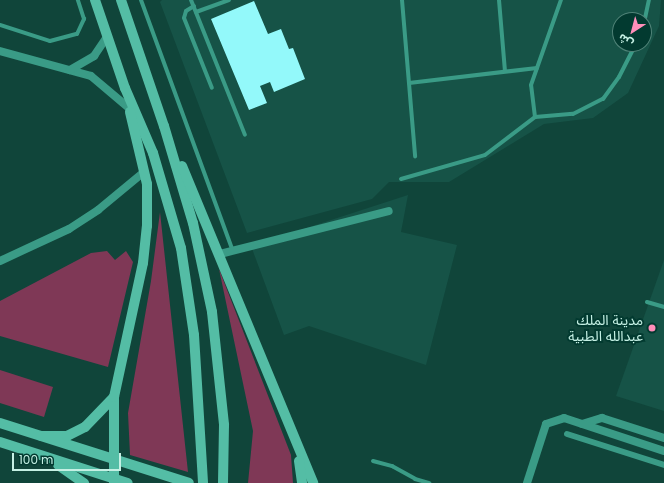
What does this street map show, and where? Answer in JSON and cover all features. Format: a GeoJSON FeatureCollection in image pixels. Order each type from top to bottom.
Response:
{"type":"FeatureCollection","features":[{"type":"Feature","properties":{"kind":"main road"},"geometry":{"type":"LineString","coordinates":[[95,0],[125,88],[153,153],[181,248],[194,335],[204,455],[203,483]]}},
{"type":"Feature","properties":{"kind":"main road"},"geometry":{"type":"LineString","coordinates":[[122,1],[164,126],[193,223],[212,312],[224,425],[223,483]]}},
{"type":"Feature","properties":{"kind":"main road"},"geometry":{"type":"LineString","coordinates":[[114,481],[114,397],[143,263],[147,226],[147,184],[125,88]]}},
{"type":"Feature","properties":{"kind":"main road"},"geometry":{"type":"LineString","coordinates":[[164,126],[220,254],[296,445],[314,483]]}},
{"type":"Feature","properties":{"kind":"main road"},"geometry":{"type":"LineString","coordinates":[[41,436],[67,436],[85,427],[114,397]]}},
{"type":"Feature","properties":{"kind":"main road"},"geometry":{"type":"LineString","coordinates":[[0,423],[189,483]]}},
{"type":"Feature","properties":{"kind":"main road"},"geometry":{"type":"LineString","coordinates":[[0,442],[39,454],[114,481],[128,483]]}},
{"type":"Feature","properties":{"kind":"main road"},"geometry":{"type":"LineString","coordinates":[[296,445],[302,483]]}},
{"type":"Feature","properties":{"kind":"main road"},"geometry":{"type":"LineString","coordinates":[[39,454],[68,470],[84,483]]}},
{"type":"Feature","properties":{"kind":"street"},"geometry":{"type":"LineString","coordinates":[[70,70],[94,56],[107,37]]}},
{"type":"Feature","properties":{"kind":"street"},"geometry":{"type":"LineString","coordinates":[[0,51],[91,76],[130,109]]}},
{"type":"Feature","properties":{"kind":"street"},"geometry":{"type":"LineString","coordinates":[[0,261],[69,229],[98,210],[144,172]]}},
{"type":"Feature","properties":{"kind":"street"},"geometry":{"type":"LineString","coordinates":[[220,254],[389,211]]}},
{"type":"Feature","properties":{"kind":"street"},"geometry":{"type":"LineString","coordinates":[[527,483],[546,424],[564,418],[664,451]]}},
{"type":"Feature","properties":{"kind":"street"},"geometry":{"type":"LineString","coordinates":[[582,424],[602,418],[664,438]]}},
{"type":"Feature","properties":{"kind":"street"},"geometry":{"type":"LineString","coordinates":[[567,434],[664,465]]}},
{"type":"Feature","properties":{"kind":"lane"},"geometry":{"type":"LineString","coordinates":[[0,25],[50,41],[77,34],[84,20],[78,0]]}},
{"type":"Feature","properties":{"kind":"lane"},"geometry":{"type":"LineString","coordinates":[[141,0],[233,251]]}},
{"type":"Feature","properties":{"kind":"lane"},"geometry":{"type":"LineString","coordinates":[[191,0],[245,135]]}},
{"type":"Feature","properties":{"kind":"lane"},"geometry":{"type":"LineString","coordinates":[[196,12],[229,0]]}},
{"type":"Feature","properties":{"kind":"lane"},"geometry":{"type":"LineString","coordinates":[[402,0],[415,156]]}},
{"type":"Feature","properties":{"kind":"lane"},"geometry":{"type":"LineString","coordinates":[[499,0],[505,72]]}},
{"type":"Feature","properties":{"kind":"lane"},"geometry":{"type":"LineString","coordinates":[[535,117],[531,85],[561,0]]}},
{"type":"Feature","properties":{"kind":"lane"},"geometry":{"type":"LineString","coordinates":[[646,12],[649,0]]}},
{"type":"Feature","properties":{"kind":"lane"},"geometry":{"type":"LineString","coordinates":[[194,6],[186,11],[184,18],[212,88]]}},
{"type":"Feature","properties":{"kind":"lane"},"geometry":{"type":"LineString","coordinates":[[401,179],[485,155],[535,117],[573,114],[603,99],[619,77],[632,52]]}},
{"type":"Feature","properties":{"kind":"lane"},"geometry":{"type":"LineString","coordinates":[[409,83],[537,68]]}},
{"type":"Feature","properties":{"kind":"lane"},"geometry":{"type":"LineString","coordinates":[[647,302],[664,308]]}},
{"type":"Feature","properties":{"kind":"lane"},"geometry":{"type":"LineString","coordinates":[[373,461],[392,466],[415,479],[429,483]]}},
{"type":"Feature","properties":{"kind":"shaded area"},"geometry":{"type":"Polygon","coordinates":[[[162,0],[661,0],[659,26],[652,41],[652,12],[612,12],[612,52],[647,52],[628,93],[593,118],[544,124],[449,182],[389,182],[372,199],[247,233],[160,2],[162,0]]]}},
{"type":"Feature","properties":{"kind":"shaded area"},"geometry":{"type":"Polygon","coordinates":[[[408,195],[401,232],[457,245],[426,365],[309,326],[284,335],[251,246],[408,195]]]}},
{"type":"Feature","properties":{"kind":"shaded area"},"geometry":{"type":"Polygon","coordinates":[[[160,212],[188,472],[130,455],[128,413],[151,281],[160,212]]]}},
{"type":"Feature","properties":{"kind":"shaded area"},"geometry":{"type":"Polygon","coordinates":[[[107,251],[115,260],[126,251],[133,262],[108,367],[0,336],[0,301],[91,253],[107,251]]]}},
{"type":"Feature","properties":{"kind":"shaded area","name":"مدينة الملك عبدالله الطبية"},"geometry":{"type":"Polygon","coordinates":[[[664,260],[664,411],[616,396],[664,260]]]}},
{"type":"Feature","properties":{"kind":"shaded area"},"geometry":{"type":"Polygon","coordinates":[[[219,269],[291,455],[293,483],[248,483],[253,431],[219,269]]]}},
{"type":"Feature","properties":{"kind":"shaded area"},"geometry":{"type":"Polygon","coordinates":[[[0,370],[53,387],[44,417],[0,403],[0,370]]]}},
{"type":"Feature","properties":{"kind":"building"},"geometry":{"type":"Polygon","coordinates":[[[254,1],[268,34],[281,29],[289,49],[293,48],[305,79],[274,92],[270,82],[260,86],[267,103],[249,110],[211,19],[254,1]]]}},
{"type":"Feature","properties":{"kind":"place","name":"مدينة الملك عبدالله الطبية"},"geometry":{"type":"Point","coordinates":[652,328]}}]}
